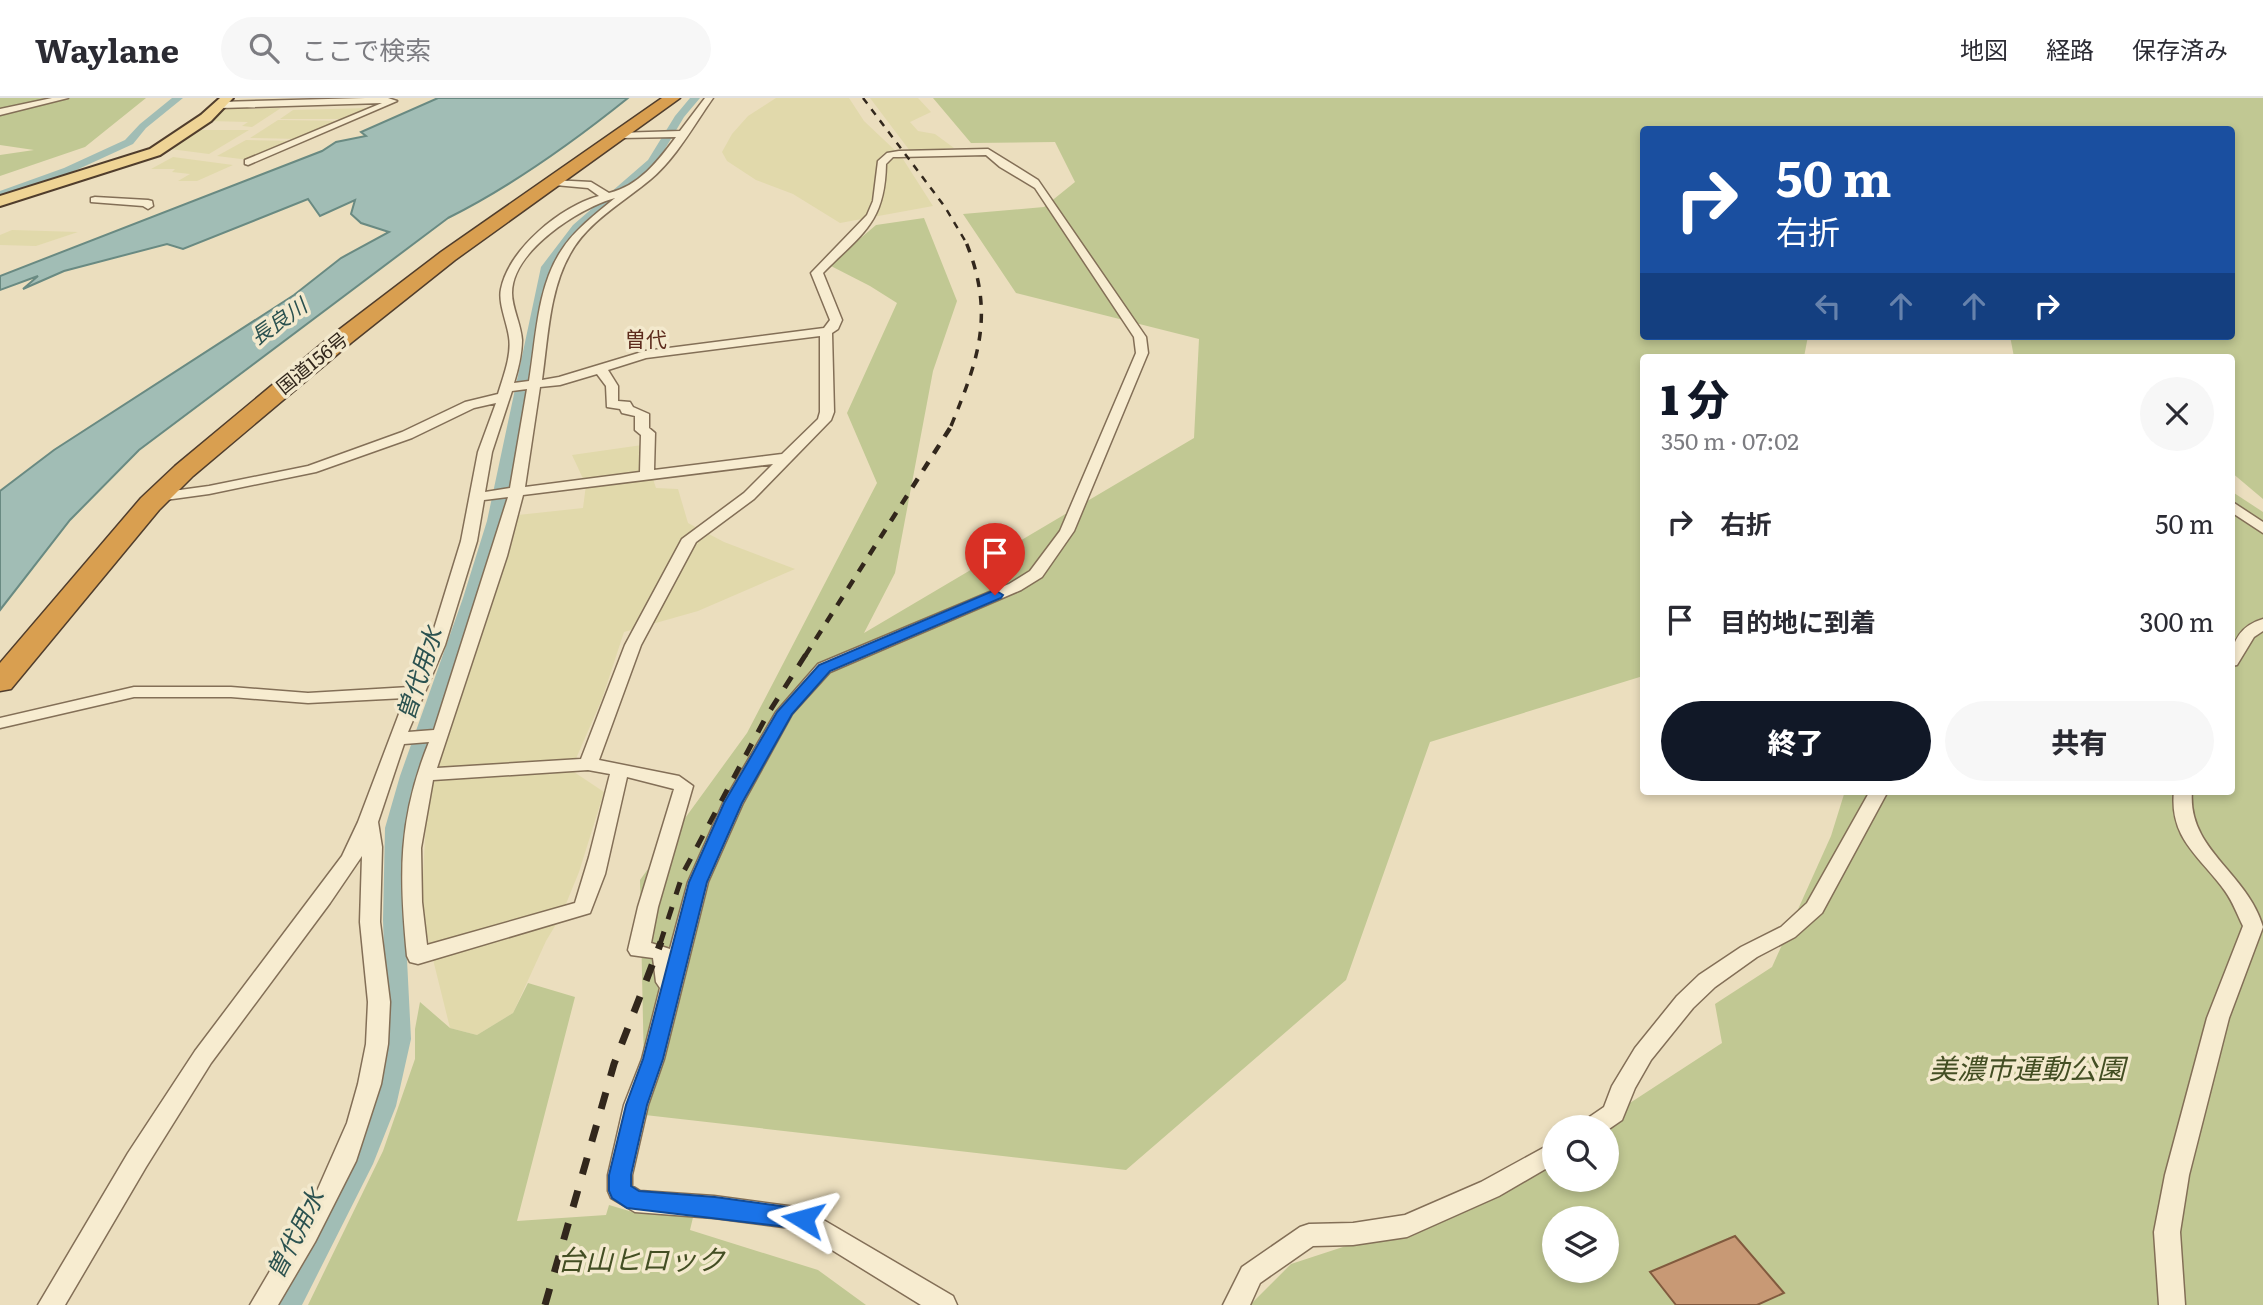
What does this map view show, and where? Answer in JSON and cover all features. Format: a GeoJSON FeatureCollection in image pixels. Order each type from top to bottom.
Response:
{"type":"FeatureCollection","features":[{"type":"Feature","properties":{"kind":"highway","name":"国道156号"},"geometry":{"type":"LineString","coordinates":[[0,682],[158,497],[184,471],[344,337],[448,257],[672,98]]}},
{"type":"Feature","properties":{"kind":"main road"},"geometry":{"type":"LineString","coordinates":[[0,201],[155,152],[206,118],[224,102]]}},
{"type":"Feature","properties":{"kind":"street"},"geometry":{"type":"LineString","coordinates":[[0,112],[64,98]]}},
{"type":"Feature","properties":{"kind":"street"},"geometry":{"type":"LineString","coordinates":[[620,770],[610,802],[596,877],[583,908],[418,956],[412,902],[411,848],[425,775],[480,607],[513,492],[531,401],[539,337],[551,290],[565,252],[617,195],[665,159],[674,135],[709,98]]}},
{"type":"Feature","properties":{"kind":"street"},"geometry":{"type":"LineString","coordinates":[[224,102],[393,101],[248,162]]}},
{"type":"Feature","properties":{"kind":"street"},"geometry":{"type":"LineString","coordinates":[[620,135],[674,135]]}},
{"type":"Feature","properties":{"kind":"street"},"geometry":{"type":"LineString","coordinates":[[158,497],[222,488],[311,469],[366,447],[407,435],[470,405],[508,391],[658,353],[826,332],[834,326],[836,320],[817,273],[838,249],[871,221],[882,185],[881,163],[890,155],[979,150],[991,154],[1006,167],[1042,188],[1045,198],[1140,337],[1142,353],[1067,531],[1036,574],[1015,587],[824,668],[785,712],[733,803],[698,882],[653,1059],[636,1105],[620,1175],[620,1191],[635,1201],[715,1207],[803,1219],[944,1305]]}},
{"type":"Feature","properties":{"kind":"street"},"geometry":{"type":"LineString","coordinates":[[555,182],[591,184],[617,195]]}},
{"type":"Feature","properties":{"kind":"street"},"geometry":{"type":"LineString","coordinates":[[51,1305],[137,1160],[203,1056],[351,858],[404,738],[416,692],[454,609],[469,541],[484,496],[485,452],[508,391],[519,338],[506,292],[510,279],[524,253],[555,222],[588,204],[617,195]]}},
{"type":"Feature","properties":{"kind":"street"},"geometry":{"type":"LineString","coordinates":[[95,200],[148,203],[148,206]]}},
{"type":"Feature","properties":{"kind":"street"},"geometry":{"type":"LineString","coordinates":[[588,764],[633,646],[690,539],[749,496],[824,420],[827,412],[826,332]]}},
{"type":"Feature","properties":{"kind":"street"},"geometry":{"type":"LineString","coordinates":[[519,338],[539,337]]}},
{"type":"Feature","properties":{"kind":"street"},"geometry":{"type":"LineString","coordinates":[[600,368],[612,386],[612,404],[625,405],[628,410],[642,414],[642,429],[648,433],[647,475]]}},
{"type":"Feature","properties":{"kind":"street"},"geometry":{"type":"LineString","coordinates":[[484,496],[786,458]]}},
{"type":"Feature","properties":{"kind":"street"},"geometry":{"type":"LineString","coordinates":[[2235,508],[2263,529]]}},
{"type":"Feature","properties":{"kind":"street"},"geometry":{"type":"LineString","coordinates":[[454,609],[480,607]]}},
{"type":"Feature","properties":{"kind":"street"},"geometry":{"type":"LineString","coordinates":[[2235,655],[2248,634],[2263,624]]}},
{"type":"Feature","properties":{"kind":"street"},"geometry":{"type":"LineString","coordinates":[[0,723],[134,692],[231,692],[308,698],[416,692]]}},
{"type":"Feature","properties":{"kind":"street"},"geometry":{"type":"LineString","coordinates":[[404,738],[436,735]]}},
{"type":"Feature","properties":{"kind":"street"},"geometry":{"type":"LineString","coordinates":[[425,775],[588,764],[672,780],[684,786],[648,908],[639,950],[658,951],[663,954],[669,992]]}},
{"type":"Feature","properties":{"kind":"street"},"geometry":{"type":"LineString","coordinates":[[1612,1115],[1624,1086],[1643,1055],[1685,1002],[1707,981],[1749,952],[1787,932],[1815,908],[1877,795]]}},
{"type":"Feature","properties":{"kind":"street"},"geometry":{"type":"LineString","coordinates":[[2172,1305],[2167,1232],[2176,1175],[2218,1018],[2253,926],[2239,895],[2190,837],[2182,818],[2182,795]]}},
{"type":"Feature","properties":{"kind":"street"},"geometry":{"type":"LineString","coordinates":[[263,1305],[336,1182],[362,1114],[376,1053],[379,1002],[370,920],[373,838],[368,822]]}},
{"type":"Feature","properties":{"kind":"street"},"geometry":{"type":"LineString","coordinates":[[1236,1305],[1251,1275],[1308,1235],[1353,1234],[1407,1226],[1490,1189],[1542,1159]]}},
{"type":"Feature","properties":{"kind":"shaded area"},"geometry":{"type":"Polygon","coordinates":[[[776,98],[849,98],[864,121],[901,156],[933,206],[840,223],[793,194],[756,180],[727,161],[722,152],[732,134],[748,116],[776,98]]]}},
{"type":"Feature","properties":{"kind":"shaded area"},"geometry":{"type":"Polygon","coordinates":[[[870,98],[918,98],[931,112],[910,122],[918,131],[935,134],[954,148],[910,151],[870,98]]]}},
{"type":"Feature","properties":{"kind":"shaded area"},"geometry":{"type":"Polygon","coordinates":[[[252,105],[249,109],[281,108],[252,127],[242,126],[248,122],[209,121],[228,106],[252,105]]]}},
{"type":"Feature","properties":{"kind":"shaded area"},"geometry":{"type":"Polygon","coordinates":[[[370,108],[347,119],[280,119],[293,110],[370,108]]]}},
{"type":"Feature","properties":{"kind":"shaded area"},"geometry":{"type":"Polygon","coordinates":[[[278,120],[345,121],[299,139],[250,138],[278,120]]]}},
{"type":"Feature","properties":{"kind":"shaded area"},"geometry":{"type":"Polygon","coordinates":[[[197,130],[249,130],[209,154],[170,149],[197,130]]]}},
{"type":"Feature","properties":{"kind":"shaded area"},"geometry":{"type":"Polygon","coordinates":[[[246,140],[296,141],[249,160],[217,156],[246,140]]]}},
{"type":"Feature","properties":{"kind":"shaded area"},"geometry":{"type":"Polygon","coordinates":[[[173,157],[233,165],[197,181],[178,181],[190,174],[172,172],[175,169],[151,169],[173,157]]]}},
{"type":"Feature","properties":{"kind":"shaded area"},"geometry":{"type":"Polygon","coordinates":[[[12,230],[78,232],[36,246],[0,245],[0,235],[12,230]]]}},
{"type":"Feature","properties":{"kind":"shaded area"},"geometry":{"type":"Polygon","coordinates":[[[642,445],[656,488],[678,489],[688,523],[724,542],[795,569],[698,611],[624,632],[602,699],[571,770],[604,792],[579,872],[561,916],[546,941],[513,1013],[477,1035],[450,1028],[421,911],[428,785],[482,607],[518,515],[583,508],[586,485],[572,455],[642,445]]]}},
{"type":"Feature","properties":{"kind":"green space"},"geometry":{"type":"Polygon","coordinates":[[[0,98],[146,98],[85,147],[0,176],[0,155],[34,150],[0,145],[0,98]]]}},
{"type":"Feature","properties":{"kind":"green space"},"geometry":{"type":"Polygon","coordinates":[[[933,98],[2263,98],[2263,499],[2235,475],[2235,354],[2013,354],[2011,340],[2235,340],[2235,126],[1640,126],[1640,340],[1807,340],[1805,354],[1640,354],[1640,677],[1430,742],[1346,980],[1126,1170],[645,1115],[640,880],[747,733],[877,483],[847,413],[897,303],[829,265],[876,225],[924,218],[957,301],[933,371],[895,573],[864,633],[1194,438],[1199,339],[1016,293],[963,214],[1044,207],[1075,182],[1055,142],[971,143],[933,98]]]}},
{"type":"Feature","properties":{"kind":"green space","name":"美濃市運動公園"},"geometry":{"type":"Polygon","coordinates":[[[2235,494],[2263,512],[2263,1305],[1250,1305],[1291,1264],[1407,1226],[1542,1158],[1542,1192],[1619,1192],[1619,1115],[1611,1115],[1722,1043],[1715,1004],[1772,967],[1831,836],[1844,795],[2235,795],[2235,494]]]}},
{"type":"Feature","properties":{"kind":"green space","name":"台山ヒロック"},"geometry":{"type":"Polygon","coordinates":[[[528,983],[575,997],[517,1221],[606,1215],[609,1205],[636,1213],[695,1209],[690,1230],[818,1270],[866,1305],[308,1305],[383,1151],[415,1059],[415,1029],[420,1002],[450,1028],[477,1035],[513,1013],[528,983]]]}},
{"type":"Feature","properties":{"kind":"water","name":"長良川"},"geometry":{"type":"Polygon","coordinates":[[[438,98],[628,98],[541,163],[448,218],[139,450],[70,520],[0,610],[0,491],[54,450],[294,295],[341,258],[389,232],[361,223],[351,214],[355,200],[320,216],[308,199],[183,249],[167,244],[64,271],[23,289],[38,276],[0,290],[0,276],[322,151],[336,142],[366,136],[361,132],[438,98]]]}},
{"type":"Feature","properties":{"kind":"building"},"geometry":{"type":"Polygon","coordinates":[[[1735,1236],[1784,1293],[1757,1305],[1676,1305],[1650,1272],[1735,1236]]]}},
{"type":"Feature","properties":{"kind":"waterway"},"geometry":{"type":"LineString","coordinates":[[0,195],[68,170],[129,142],[143,126],[178,98]]}},
{"type":"Feature","properties":{"kind":"waterway","name":"曽代用水"},"geometry":{"type":"LineString","coordinates":[[287,1305],[360,1164],[383,1106],[399,1039],[394,920],[396,828],[410,776],[472,598],[495,521],[547,267],[577,227],[652,162],[680,116],[695,98]]}},
{"type":"Feature","properties":{"kind":"railway"},"geometry":{"type":"LineString","coordinates":[[863,98],[945,207],[966,243]]}},
{"type":"Feature","properties":{"kind":"railway"},"geometry":{"type":"LineString","coordinates":[[951,426],[969,379],[980,336],[980,292],[966,243]]}},
{"type":"Feature","properties":{"kind":"railway"},"geometry":{"type":"LineString","coordinates":[[805,656],[952,425]]}},
{"type":"Feature","properties":{"kind":"railway"},"geometry":{"type":"LineString","coordinates":[[660,944],[683,873],[766,717],[806,654]]}},
{"type":"Feature","properties":{"kind":"railway"},"geometry":{"type":"LineString","coordinates":[[545,1305],[614,1064],[661,942]]}},
{"type":"Feature","properties":{"kind":"district","name":"曽代"},"geometry":{"type":"Point","coordinates":[646,340]}},
{"type":"Feature","properties":{"kind":"route"},"geometry":{"type":"LineString","coordinates":[[803,1219],[715,1207],[635,1201],[620,1191],[620,1175],[636,1105],[653,1059],[698,882],[733,803],[785,712],[824,668],[995,595]]}}]}
